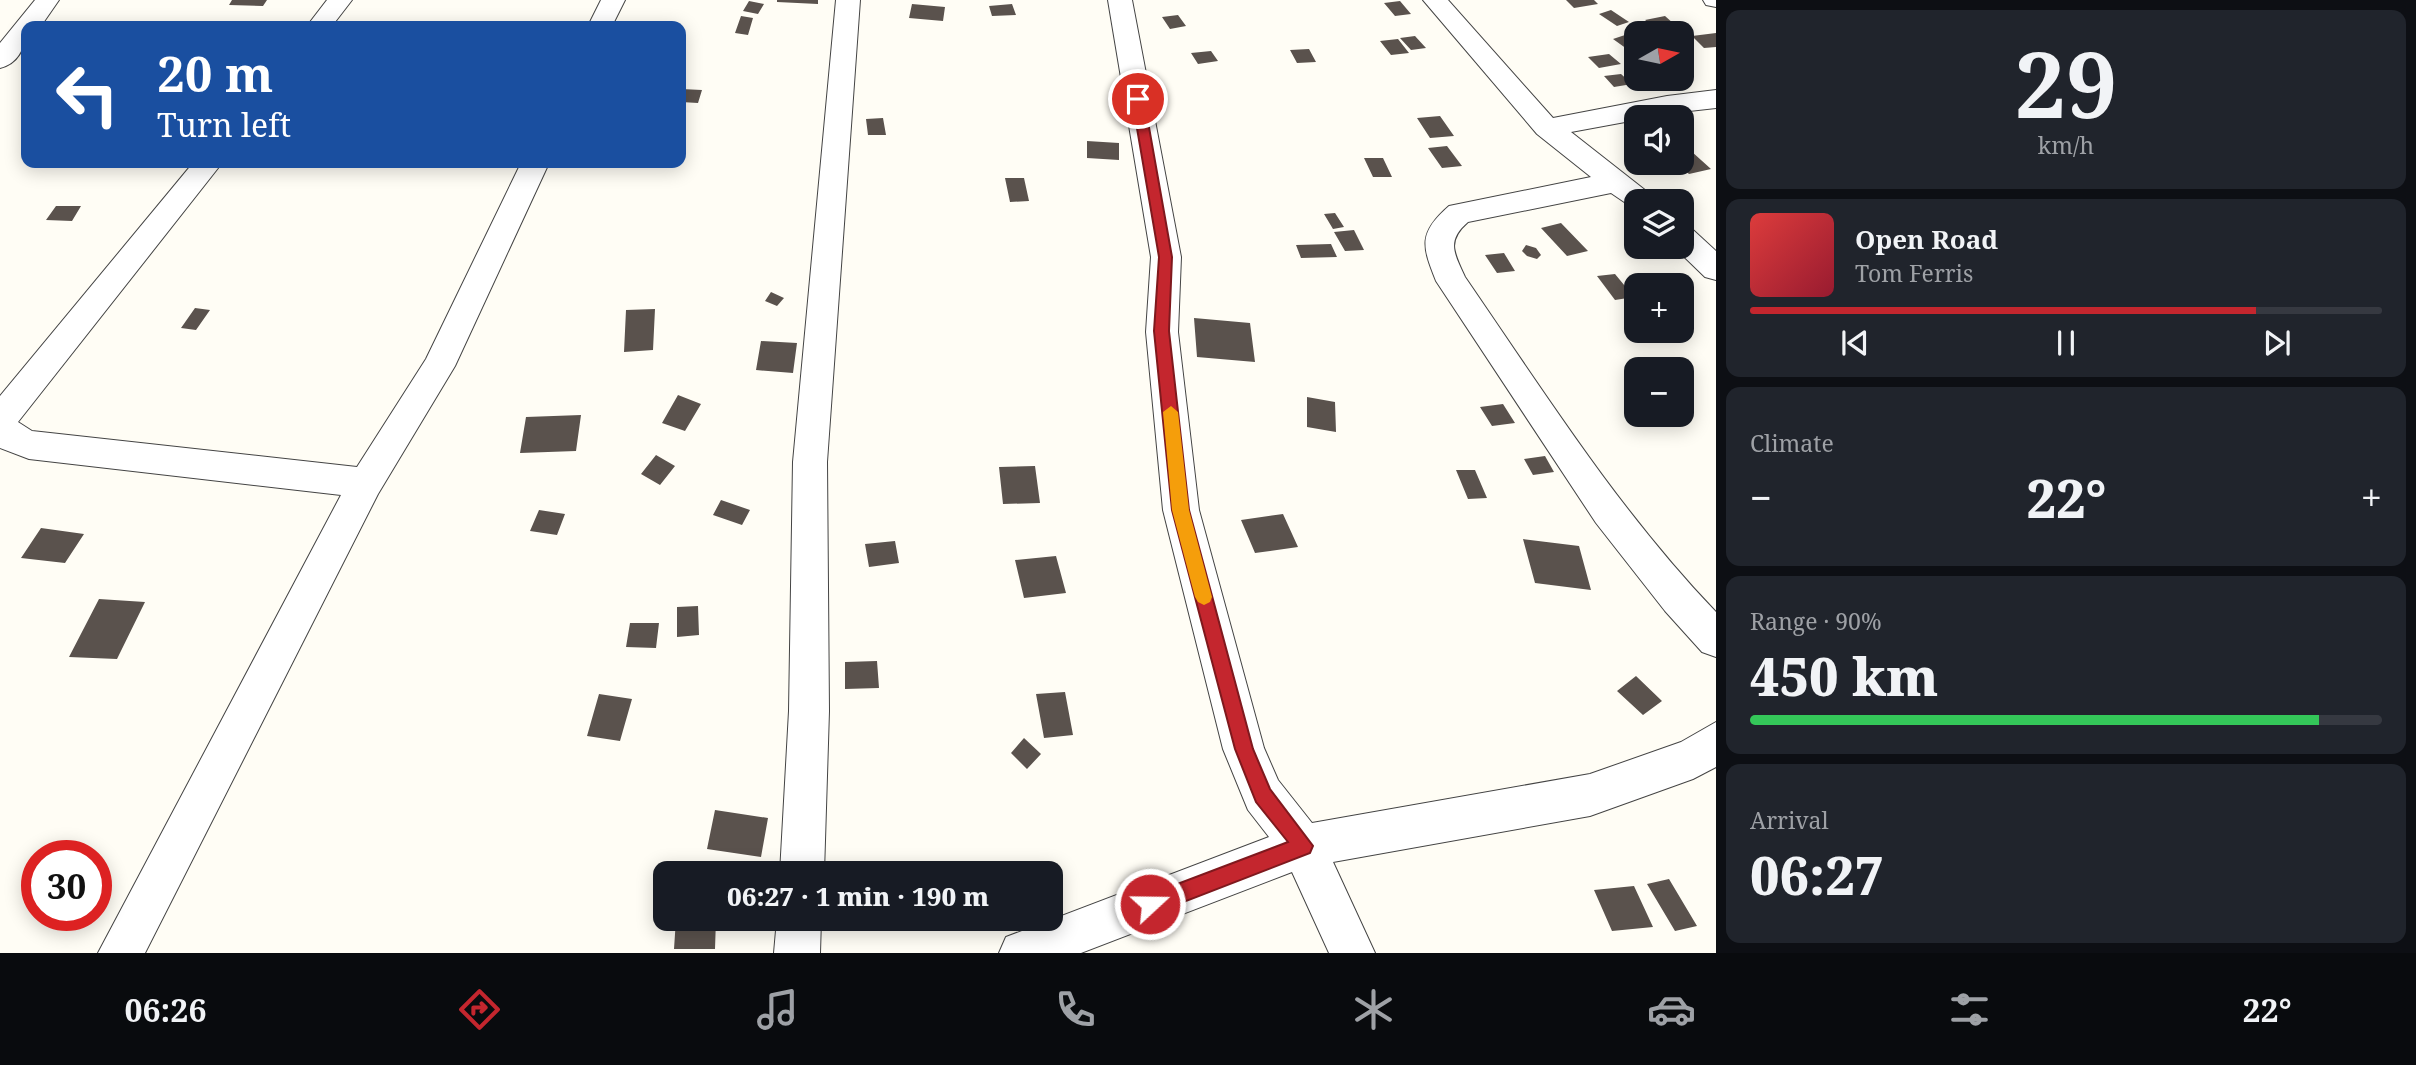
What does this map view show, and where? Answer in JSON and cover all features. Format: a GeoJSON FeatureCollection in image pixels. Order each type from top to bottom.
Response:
{"type":"FeatureCollection","features":[{"type":"Feature","properties":{"kind":"street"},"geometry":{"type":"LineString","coordinates":[[31,21],[47,0]]}},
{"type":"Feature","properties":{"kind":"street"},"geometry":{"type":"LineString","coordinates":[[323,21],[340,0]]}},
{"type":"Feature","properties":{"kind":"street"},"geometry":{"type":"LineString","coordinates":[[602,21],[613,0]]}},
{"type":"Feature","properties":{"kind":"street"},"geometry":{"type":"LineString","coordinates":[[803,861],[809,711],[810,462],[848,0]]}},
{"type":"Feature","properties":{"kind":"street"},"geometry":{"type":"LineString","coordinates":[[1120,0],[1166,257],[1161,331],[1181,510],[1244,749],[1263,796],[1303,846],[1352,953]]}},
{"type":"Feature","properties":{"kind":"street"},"geometry":{"type":"LineString","coordinates":[[1435,0],[1547,128],[1624,189]]}},
{"type":"Feature","properties":{"kind":"street"},"geometry":{"type":"LineString","coordinates":[[0,60],[21,34]]}},
{"type":"Feature","properties":{"kind":"street"},"geometry":{"type":"LineString","coordinates":[[1547,128],[1667,104],[1716,99]]}},
{"type":"Feature","properties":{"kind":"street"},"geometry":{"type":"LineString","coordinates":[[0,420],[204,168]]}},
{"type":"Feature","properties":{"kind":"street"},"geometry":{"type":"LineString","coordinates":[[121,953],[366,483],[439,366],[533,168]]}},
{"type":"Feature","properties":{"kind":"street"},"geometry":{"type":"LineString","coordinates":[[1624,192],[1460,213],[1442,227],[1438,248],[1451,281],[1631,544],[1678,601],[1716,639]]}},
{"type":"Feature","properties":{"kind":"street"},"geometry":{"type":"LineString","coordinates":[[1694,248],[1716,269]]}},
{"type":"Feature","properties":{"kind":"street"},"geometry":{"type":"LineString","coordinates":[[0,426],[11,436],[29,444],[366,483]]}},
{"type":"Feature","properties":{"kind":"street"},"geometry":{"type":"LineString","coordinates":[[1023,953],[1303,846],[1590,795],[1693,758],[1716,742]]}},
{"type":"Feature","properties":{"kind":"street"},"geometry":{"type":"LineString","coordinates":[[797,953],[798,931]]}},
{"type":"Feature","properties":{"kind":"building"},"geometry":{"type":"Polygon","coordinates":[[[232,0],[267,0],[263,6],[229,5],[232,0]]]}},
{"type":"Feature","properties":{"kind":"building"},"geometry":{"type":"Polygon","coordinates":[[[818,0],[818,4],[777,2],[818,0]]]}},
{"type":"Feature","properties":{"kind":"building"},"geometry":{"type":"Polygon","coordinates":[[[1566,0],[1594,0],[1598,4],[1574,8],[1566,0]]]}},
{"type":"Feature","properties":{"kind":"building"},"geometry":{"type":"Polygon","coordinates":[[[749,1],[764,4],[758,14],[743,11],[749,1]]]}},
{"type":"Feature","properties":{"kind":"building"},"geometry":{"type":"Polygon","coordinates":[[[1400,1],[1411,14],[1395,16],[1384,3],[1400,1]]]}},
{"type":"Feature","properties":{"kind":"building"},"geometry":{"type":"Polygon","coordinates":[[[912,4],[945,7],[943,21],[909,18],[912,4]]]}},
{"type":"Feature","properties":{"kind":"building"},"geometry":{"type":"Polygon","coordinates":[[[1012,4],[1016,15],[992,16],[989,6],[1012,4]]]}},
{"type":"Feature","properties":{"kind":"building"},"geometry":{"type":"Polygon","coordinates":[[[1611,10],[1628,21],[1617,26],[1599,14],[1611,10]]]}},
{"type":"Feature","properties":{"kind":"building"},"geometry":{"type":"Polygon","coordinates":[[[1178,15],[1186,26],[1170,29],[1162,17],[1178,15]]]}},
{"type":"Feature","properties":{"kind":"building"},"geometry":{"type":"Polygon","coordinates":[[[741,16],[753,18],[748,35],[735,33],[741,16]]]}},
{"type":"Feature","properties":{"kind":"building"},"geometry":{"type":"Polygon","coordinates":[[[1665,16],[1671,21],[1646,21],[1665,16]]]}},
{"type":"Feature","properties":{"kind":"building"},"geometry":{"type":"Polygon","coordinates":[[[1716,33],[1716,47],[1704,48],[1694,36],[1716,33]]]}},
{"type":"Feature","properties":{"kind":"building"},"geometry":{"type":"Polygon","coordinates":[[[1624,35],[1624,47],[1613,39],[1624,35]]]}},
{"type":"Feature","properties":{"kind":"building"},"geometry":{"type":"Polygon","coordinates":[[[1415,36],[1426,48],[1411,50],[1400,38],[1415,36]]]}},
{"type":"Feature","properties":{"kind":"building"},"geometry":{"type":"Polygon","coordinates":[[[1398,39],[1409,53],[1391,55],[1380,41],[1398,39]]]}},
{"type":"Feature","properties":{"kind":"building"},"geometry":{"type":"Polygon","coordinates":[[[1309,49],[1316,62],[1297,63],[1290,50],[1309,49]]]}},
{"type":"Feature","properties":{"kind":"building"},"geometry":{"type":"Polygon","coordinates":[[[1211,51],[1218,61],[1198,64],[1191,53],[1211,51]]]}},
{"type":"Feature","properties":{"kind":"building"},"geometry":{"type":"Polygon","coordinates":[[[1609,54],[1621,64],[1599,68],[1588,57],[1609,54]]]}},
{"type":"Feature","properties":{"kind":"building"},"geometry":{"type":"Polygon","coordinates":[[[1621,74],[1624,77],[1624,85],[1614,87],[1604,76],[1621,74]]]}},
{"type":"Feature","properties":{"kind":"building"},"geometry":{"type":"Polygon","coordinates":[[[686,89],[702,90],[698,103],[686,102],[686,89]]]}},
{"type":"Feature","properties":{"kind":"building"},"geometry":{"type":"Polygon","coordinates":[[[1440,116],[1454,136],[1430,138],[1417,118],[1440,116]]]}},
{"type":"Feature","properties":{"kind":"building"},"geometry":{"type":"Polygon","coordinates":[[[883,118],[886,135],[868,135],[866,119],[883,118]]]}},
{"type":"Feature","properties":{"kind":"building"},"geometry":{"type":"Polygon","coordinates":[[[1087,141],[1119,143],[1119,160],[1087,158],[1087,141]]]}},
{"type":"Feature","properties":{"kind":"building"},"geometry":{"type":"Polygon","coordinates":[[[1447,146],[1462,166],[1442,168],[1428,148],[1447,146]]]}},
{"type":"Feature","properties":{"kind":"building"},"geometry":{"type":"Polygon","coordinates":[[[1694,154],[1711,169],[1694,173],[1694,154]]]}},
{"type":"Feature","properties":{"kind":"building"},"geometry":{"type":"Polygon","coordinates":[[[1364,158],[1383,158],[1392,177],[1373,177],[1364,158]]]}},
{"type":"Feature","properties":{"kind":"building"},"geometry":{"type":"Polygon","coordinates":[[[1005,178],[1024,178],[1029,201],[1010,202],[1005,178]]]}},
{"type":"Feature","properties":{"kind":"building"},"geometry":{"type":"Polygon","coordinates":[[[56,206],[81,206],[72,221],[46,220],[56,206]]]}},
{"type":"Feature","properties":{"kind":"building"},"geometry":{"type":"Polygon","coordinates":[[[1335,213],[1344,227],[1333,229],[1324,214],[1335,213]]]}},
{"type":"Feature","properties":{"kind":"building"},"geometry":{"type":"Polygon","coordinates":[[[1561,223],[1588,251],[1567,256],[1541,228],[1561,223]]]}},
{"type":"Feature","properties":{"kind":"building"},"geometry":{"type":"Polygon","coordinates":[[[1354,230],[1364,250],[1345,251],[1334,232],[1354,230]]]}},
{"type":"Feature","properties":{"kind":"building"},"geometry":{"type":"Polygon","coordinates":[[[1331,244],[1337,257],[1301,258],[1296,245],[1331,244]]]}},
{"type":"Feature","properties":{"kind":"building"},"geometry":{"type":"Polygon","coordinates":[[[1526,245],[1536,248],[1541,255],[1537,259],[1527,256],[1522,251],[1526,245]]]}},
{"type":"Feature","properties":{"kind":"building"},"geometry":{"type":"Polygon","coordinates":[[[1504,253],[1515,271],[1497,273],[1485,255],[1504,253]]]}},
{"type":"Feature","properties":{"kind":"building"},"geometry":{"type":"Polygon","coordinates":[[[1615,274],[1624,285],[1624,299],[1615,300],[1597,276],[1615,274]]]}},
{"type":"Feature","properties":{"kind":"building"},"geometry":{"type":"Polygon","coordinates":[[[771,292],[784,298],[777,306],[765,301],[771,292]]]}},
{"type":"Feature","properties":{"kind":"building"},"geometry":{"type":"Polygon","coordinates":[[[195,308],[210,310],[196,330],[181,328],[195,308]]]}},
{"type":"Feature","properties":{"kind":"building"},"geometry":{"type":"Polygon","coordinates":[[[655,309],[653,350],[624,352],[626,310],[655,309]]]}},
{"type":"Feature","properties":{"kind":"building"},"geometry":{"type":"Polygon","coordinates":[[[1194,318],[1250,323],[1255,362],[1197,357],[1194,318]]]}},
{"type":"Feature","properties":{"kind":"building"},"geometry":{"type":"Polygon","coordinates":[[[761,341],[797,343],[793,373],[756,370],[761,341]]]}},
{"type":"Feature","properties":{"kind":"building"},"geometry":{"type":"Polygon","coordinates":[[[678,395],[701,404],[685,431],[662,423],[678,395]]]}},
{"type":"Feature","properties":{"kind":"building"},"geometry":{"type":"Polygon","coordinates":[[[1307,397],[1335,402],[1336,432],[1307,427],[1307,397]]]}},
{"type":"Feature","properties":{"kind":"building"},"geometry":{"type":"Polygon","coordinates":[[[1503,404],[1515,423],[1492,426],[1480,407],[1503,404]]]}},
{"type":"Feature","properties":{"kind":"building"},"geometry":{"type":"Polygon","coordinates":[[[581,415],[576,451],[520,453],[526,417],[581,415]]]}},
{"type":"Feature","properties":{"kind":"building"},"geometry":{"type":"Polygon","coordinates":[[[656,455],[675,466],[660,485],[641,474],[656,455]]]}},
{"type":"Feature","properties":{"kind":"building"},"geometry":{"type":"Polygon","coordinates":[[[1545,456],[1554,472],[1533,475],[1524,459],[1545,456]]]}},
{"type":"Feature","properties":{"kind":"building"},"geometry":{"type":"Polygon","coordinates":[[[1035,466],[1040,503],[1003,504],[999,467],[1035,466]]]}},
{"type":"Feature","properties":{"kind":"building"},"geometry":{"type":"Polygon","coordinates":[[[1456,470],[1475,470],[1487,498],[1468,499],[1456,470]]]}},
{"type":"Feature","properties":{"kind":"building"},"geometry":{"type":"Polygon","coordinates":[[[721,500],[750,510],[742,525],[713,515],[721,500]]]}},
{"type":"Feature","properties":{"kind":"building"},"geometry":{"type":"Polygon","coordinates":[[[539,510],[565,514],[557,535],[530,531],[539,510]]]}},
{"type":"Feature","properties":{"kind":"building"},"geometry":{"type":"Polygon","coordinates":[[[1283,514],[1298,547],[1255,553],[1241,520],[1283,514]]]}},
{"type":"Feature","properties":{"kind":"building"},"geometry":{"type":"Polygon","coordinates":[[[41,528],[84,534],[65,563],[21,558],[41,528]]]}},
{"type":"Feature","properties":{"kind":"building"},"geometry":{"type":"Polygon","coordinates":[[[1523,539],[1579,546],[1591,590],[1535,583],[1523,539]]]}},
{"type":"Feature","properties":{"kind":"building"},"geometry":{"type":"Polygon","coordinates":[[[895,541],[899,563],[869,567],[865,544],[895,541]]]}},
{"type":"Feature","properties":{"kind":"building"},"geometry":{"type":"Polygon","coordinates":[[[1056,556],[1066,593],[1024,598],[1015,560],[1056,556]]]}},
{"type":"Feature","properties":{"kind":"building"},"geometry":{"type":"Polygon","coordinates":[[[99,599],[145,602],[117,659],[69,657],[99,599]]]}},
{"type":"Feature","properties":{"kind":"building"},"geometry":{"type":"Polygon","coordinates":[[[698,606],[699,635],[677,637],[677,607],[698,606]]]}},
{"type":"Feature","properties":{"kind":"building"},"geometry":{"type":"Polygon","coordinates":[[[630,623],[659,623],[656,648],[626,647],[630,623]]]}},
{"type":"Feature","properties":{"kind":"building"},"geometry":{"type":"Polygon","coordinates":[[[877,661],[879,688],[845,689],[845,662],[877,661]]]}},
{"type":"Feature","properties":{"kind":"building"},"geometry":{"type":"Polygon","coordinates":[[[1636,676],[1662,701],[1643,715],[1617,691],[1636,676]]]}},
{"type":"Feature","properties":{"kind":"building"},"geometry":{"type":"Polygon","coordinates":[[[1065,692],[1073,735],[1044,738],[1036,694],[1065,692]]]}},
{"type":"Feature","properties":{"kind":"building"},"geometry":{"type":"Polygon","coordinates":[[[599,694],[632,699],[620,741],[587,736],[599,694]]]}},
{"type":"Feature","properties":{"kind":"building"},"geometry":{"type":"Polygon","coordinates":[[[1024,738],[1041,754],[1027,769],[1011,753],[1024,738]]]}},
{"type":"Feature","properties":{"kind":"building"},"geometry":{"type":"Polygon","coordinates":[[[715,810],[768,818],[761,857],[707,849],[715,810]]]}},
{"type":"Feature","properties":{"kind":"building"},"geometry":{"type":"Polygon","coordinates":[[[1669,879],[1697,926],[1675,931],[1647,884],[1669,879]]]}},
{"type":"Feature","properties":{"kind":"building"},"geometry":{"type":"Polygon","coordinates":[[[1634,886],[1653,927],[1612,931],[1594,890],[1634,886]]]}},
{"type":"Feature","properties":{"kind":"building"},"geometry":{"type":"Polygon","coordinates":[[[675,931],[716,931],[715,949],[674,949],[675,931]]]}},
{"type":"Feature","properties":{"kind":"slow traffic"},"geometry":{"type":"LineString","coordinates":[[1171,412],[1181,510],[1204,597]]}},
{"type":"Feature","properties":{"kind":"route"},"geometry":{"type":"LineString","coordinates":[[1138,99],[1166,257],[1161,331],[1181,510],[1244,749],[1263,796],[1303,846],[1150,904]]}}]}
